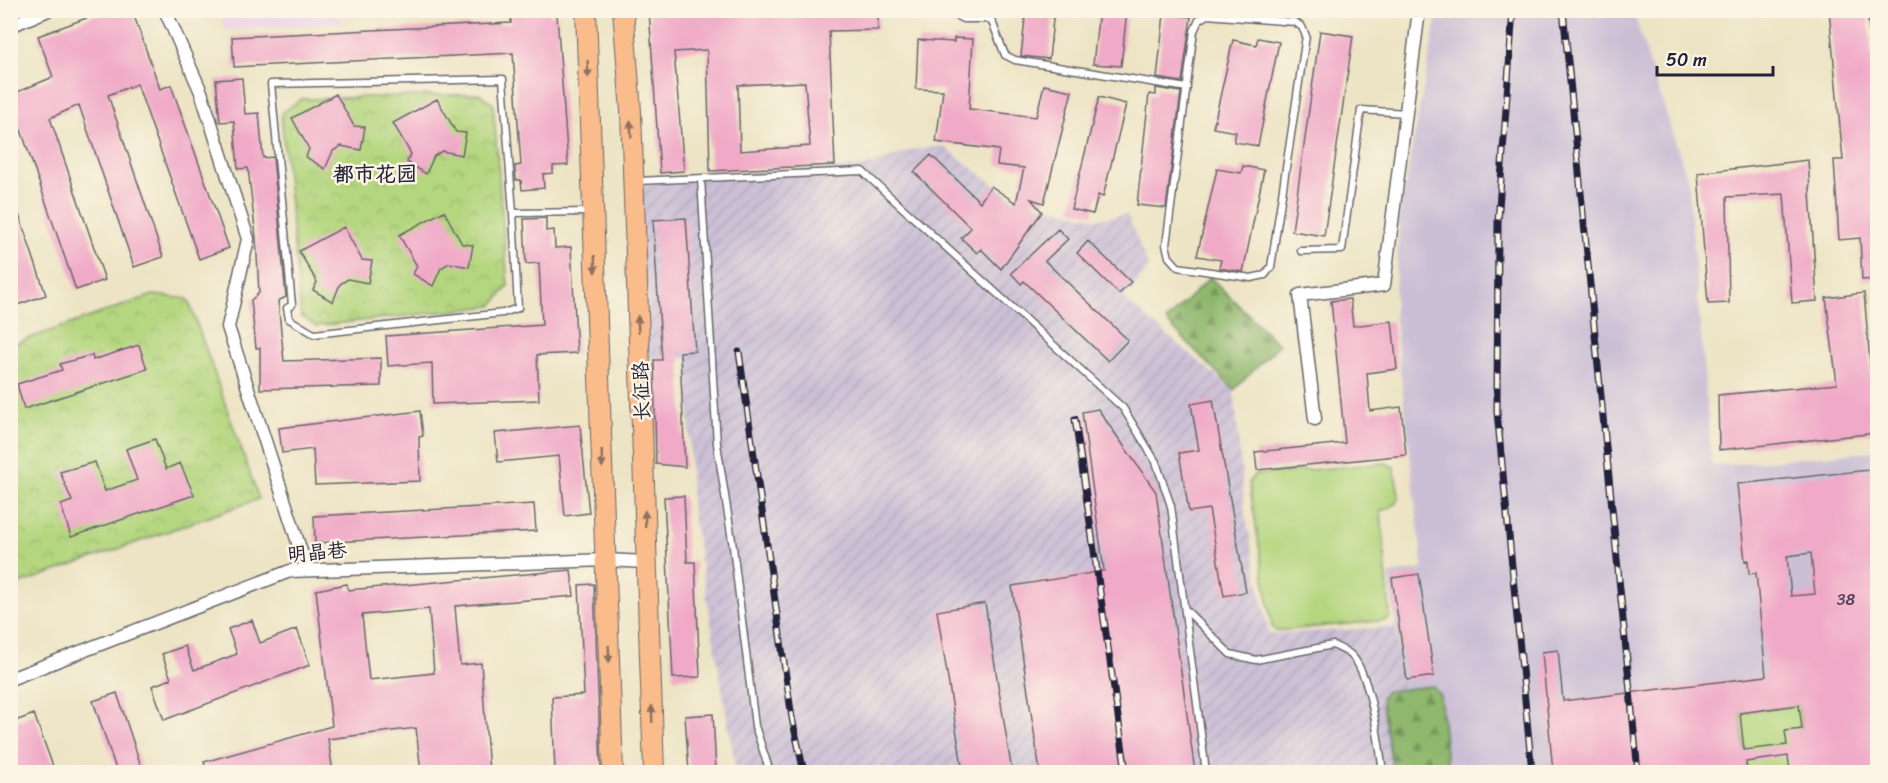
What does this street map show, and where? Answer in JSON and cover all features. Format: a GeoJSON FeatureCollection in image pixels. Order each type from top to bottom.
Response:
{"type":"FeatureCollection","features":[{"type":"Feature","properties":{"kind":"main road"},"geometry":{"type":"LineString","coordinates":[[586,10],[613,772]]}},
{"type":"Feature","properties":{"kind":"main road","name":"长征路"},"geometry":{"type":"LineString","coordinates":[[623,10],[633,182],[654,772]]}},
{"type":"Feature","properties":{"kind":"street"},"geometry":{"type":"LineString","coordinates":[[10,26],[48,10]]}},
{"type":"Feature","properties":{"kind":"street"},"geometry":{"type":"LineString","coordinates":[[165,10],[201,92],[248,239],[228,327],[307,570]]}},
{"type":"Feature","properties":{"kind":"street"},"geometry":{"type":"LineString","coordinates":[[1315,418],[1300,295],[1384,285],[1419,10]]}},
{"type":"Feature","properties":{"kind":"street","name":"明晶巷"},"geometry":{"type":"LineString","coordinates":[[10,679],[290,571],[606,560],[646,562]]}},
{"type":"Feature","properties":{"kind":"lane"},"geometry":{"type":"LineString","coordinates":[[945,10],[963,20],[990,19],[1005,55],[1015,60],[1187,88]]}},
{"type":"Feature","properties":{"kind":"lane"},"geometry":{"type":"LineString","coordinates":[[1872,10],[1878,63]]}},
{"type":"Feature","properties":{"kind":"lane"},"geometry":{"type":"LineString","coordinates":[[1207,15],[1295,22],[1302,27],[1306,36],[1271,267],[1264,275],[1251,279],[1178,267],[1169,257],[1166,244],[1187,88],[1194,31],[1199,20],[1207,15]]}},
{"type":"Feature","properties":{"kind":"lane"},"geometry":{"type":"LineString","coordinates":[[502,79],[513,213],[518,308],[503,313],[314,334],[289,320],[287,308],[291,304],[271,84],[502,79]]}},
{"type":"Feature","properties":{"kind":"lane"},"geometry":{"type":"LineString","coordinates":[[1301,251],[1342,250],[1361,110],[1406,113]]}},
{"type":"Feature","properties":{"kind":"lane"},"geometry":{"type":"LineString","coordinates":[[633,182],[862,171],[1123,408],[1156,462],[1171,506],[1206,772]]}},
{"type":"Feature","properties":{"kind":"lane"},"geometry":{"type":"LineString","coordinates":[[701,178],[717,444],[733,547],[755,726],[770,772]]}},
{"type":"Feature","properties":{"kind":"lane"},"geometry":{"type":"LineString","coordinates":[[513,213],[593,212]]}},
{"type":"Feature","properties":{"kind":"lane"},"geometry":{"type":"LineString","coordinates":[[1184,609],[1230,654],[1256,660],[1333,645],[1351,655],[1366,686],[1375,719],[1383,772]]}},
{"type":"Feature","properties":{"kind":"shaded area"},"geometry":{"type":"Polygon","coordinates":[[[221,11],[340,11],[341,22],[225,30],[221,11]]]}},
{"type":"Feature","properties":{"kind":"shaded area"},"geometry":{"type":"Polygon","coordinates":[[[1438,11],[1633,11],[1688,181],[1712,466],[1877,451],[1877,772],[1415,772],[1389,574],[1423,569],[1394,313],[1399,218],[1438,11]]]}},
{"type":"Feature","properties":{"kind":"shaded area"},"geometry":{"type":"Polygon","coordinates":[[[943,146],[1015,200],[1100,219],[1127,214],[1149,268],[1123,298],[1234,391],[1245,512],[1269,634],[1395,627],[1415,772],[736,772],[691,504],[688,358],[639,359],[633,178],[865,167],[911,150],[943,146]]]}},
{"type":"Feature","properties":{"kind":"green space"},"geometry":{"type":"Polygon","coordinates":[[[480,94],[493,104],[508,286],[492,306],[316,326],[301,316],[281,114],[301,99],[480,94]]]}},
{"type":"Feature","properties":{"kind":"green space"},"geometry":{"type":"Polygon","coordinates":[[[1210,277],[1279,345],[1234,390],[1166,321],[1210,277]]]}},
{"type":"Feature","properties":{"kind":"green space"},"geometry":{"type":"Polygon","coordinates":[[[153,295],[188,299],[259,499],[11,587],[10,345],[153,295]]]}},
{"type":"Feature","properties":{"kind":"green space"},"geometry":{"type":"Polygon","coordinates":[[[1386,463],[1394,467],[1399,496],[1396,504],[1381,511],[1390,616],[1387,620],[1276,631],[1272,627],[1249,482],[1254,475],[1386,463]]]}},
{"type":"Feature","properties":{"kind":"green space"},"geometry":{"type":"Polygon","coordinates":[[[1432,686],[1440,695],[1448,772],[1393,772],[1381,698],[1386,691],[1432,686]]]}},
{"type":"Feature","properties":{"kind":"green space"},"geometry":{"type":"Polygon","coordinates":[[[1799,705],[1806,772],[1747,772],[1740,713],[1799,705]]]}},
{"type":"Feature","properties":{"kind":"building"},"geometry":{"type":"Polygon","coordinates":[[[108,10],[132,10],[160,89],[171,85],[229,248],[199,259],[137,84],[108,95],[163,257],[134,267],[79,105],[50,118],[105,280],[76,290],[21,130],[10,135],[10,95],[53,77],[38,36],[108,10]]]}},
{"type":"Feature","properties":{"kind":"building"},"geometry":{"type":"Polygon","coordinates":[[[512,10],[549,10],[549,15],[557,15],[568,165],[553,166],[553,173],[543,174],[544,188],[522,190],[521,180],[516,180],[515,166],[521,165],[513,53],[234,67],[232,37],[511,23],[512,10]]]}},
{"type":"Feature","properties":{"kind":"building"},"geometry":{"type":"Polygon","coordinates":[[[649,10],[878,10],[878,30],[829,31],[835,165],[710,171],[707,50],[674,52],[684,171],[660,173],[649,10]],[[805,82],[738,85],[740,151],[810,146],[805,82]]]}},
{"type":"Feature","properties":{"kind":"building"},"geometry":{"type":"Polygon","coordinates":[[[1026,10],[1054,10],[1049,59],[1021,56],[1026,10]]]}},
{"type":"Feature","properties":{"kind":"building"},"geometry":{"type":"Polygon","coordinates":[[[1099,10],[1127,10],[1121,66],[1093,64],[1099,10]]]}},
{"type":"Feature","properties":{"kind":"building"},"geometry":{"type":"Polygon","coordinates":[[[1829,10],[1867,10],[1878,115],[1878,145],[1872,146],[1878,279],[1862,280],[1860,238],[1839,240],[1834,160],[1843,160],[1829,10]]]}},
{"type":"Feature","properties":{"kind":"building"},"geometry":{"type":"Polygon","coordinates":[[[1164,14],[1191,17],[1182,82],[1157,78],[1164,14]]]}},
{"type":"Feature","properties":{"kind":"building"},"geometry":{"type":"Polygon","coordinates":[[[1320,31],[1353,36],[1324,236],[1292,231],[1320,31]]]}},
{"type":"Feature","properties":{"kind":"building"},"geometry":{"type":"Polygon","coordinates":[[[954,38],[973,39],[969,109],[1036,117],[1044,85],[1072,91],[1044,203],[1031,199],[1042,212],[1001,269],[981,249],[977,253],[961,238],[971,228],[914,172],[931,155],[980,202],[991,186],[1016,203],[1024,168],[997,165],[999,150],[936,142],[943,90],[916,89],[918,40],[954,42],[954,38]]]}},
{"type":"Feature","properties":{"kind":"building"},"geometry":{"type":"Polygon","coordinates":[[[1258,38],[1279,42],[1258,146],[1234,142],[1236,132],[1213,128],[1233,40],[1256,45],[1258,38]]]}},
{"type":"Feature","properties":{"kind":"building"},"geometry":{"type":"Polygon","coordinates":[[[242,78],[245,114],[259,113],[263,158],[273,157],[286,297],[278,301],[284,361],[381,358],[381,386],[260,389],[260,348],[256,348],[251,300],[259,293],[256,237],[248,168],[238,169],[234,121],[220,122],[216,80],[242,78]]]}},
{"type":"Feature","properties":{"kind":"building"},"geometry":{"type":"Polygon","coordinates":[[[1156,88],[1181,92],[1166,208],[1137,205],[1149,94],[1156,95],[1156,88]]]}},
{"type":"Feature","properties":{"kind":"building"},"geometry":{"type":"Polygon","coordinates":[[[336,94],[354,126],[365,127],[361,150],[341,146],[333,151],[325,169],[306,157],[309,149],[292,118],[336,94]]]}},
{"type":"Feature","properties":{"kind":"building"},"geometry":{"type":"Polygon","coordinates":[[[1099,97],[1126,104],[1103,197],[1098,195],[1093,214],[1071,209],[1099,97]]]}},
{"type":"Feature","properties":{"kind":"building"},"geometry":{"type":"Polygon","coordinates":[[[437,99],[456,132],[466,133],[462,155],[442,151],[434,156],[426,174],[407,162],[411,154],[393,123],[437,99]]]}},
{"type":"Feature","properties":{"kind":"building"},"geometry":{"type":"Polygon","coordinates":[[[1808,160],[1817,301],[1792,303],[1784,194],[1727,197],[1729,303],[1708,304],[1698,173],[1808,160]]]}},
{"type":"Feature","properties":{"kind":"building"},"geometry":{"type":"Polygon","coordinates":[[[1243,166],[1264,170],[1243,272],[1219,268],[1221,260],[1197,256],[1217,169],[1241,173],[1243,166]]]}},
{"type":"Feature","properties":{"kind":"building"},"geometry":{"type":"Polygon","coordinates":[[[10,197],[13,197],[46,295],[17,305],[10,287],[10,197]]]}},
{"type":"Feature","properties":{"kind":"building"},"geometry":{"type":"Polygon","coordinates":[[[444,211],[462,244],[473,245],[469,267],[449,263],[441,268],[433,286],[413,274],[417,266],[399,235],[444,211]]]}},
{"type":"Feature","properties":{"kind":"building"},"geometry":{"type":"Polygon","coordinates":[[[546,218],[546,231],[554,230],[555,248],[571,247],[577,353],[537,355],[539,400],[433,404],[432,363],[388,366],[386,336],[542,325],[539,263],[526,264],[524,219],[546,218]]]}},
{"type":"Feature","properties":{"kind":"building"},"geometry":{"type":"Polygon","coordinates":[[[686,218],[695,351],[680,352],[685,467],[656,464],[654,360],[662,360],[653,220],[686,218]]]}},
{"type":"Feature","properties":{"kind":"building"},"geometry":{"type":"Polygon","coordinates":[[[344,227],[362,260],[372,261],[368,283],[348,279],[340,284],[333,302],[313,290],[317,282],[299,251],[344,227]]]}},
{"type":"Feature","properties":{"kind":"building"},"geometry":{"type":"Polygon","coordinates":[[[1058,229],[1068,239],[1045,261],[1128,340],[1108,361],[1024,281],[1021,284],[1011,273],[1058,229]]]}},
{"type":"Feature","properties":{"kind":"building"},"geometry":{"type":"Polygon","coordinates":[[[1088,241],[1131,282],[1119,294],[1077,253],[1088,241]]]}},
{"type":"Feature","properties":{"kind":"building"},"geometry":{"type":"Polygon","coordinates":[[[1864,293],[1876,433],[1719,450],[1718,395],[1837,384],[1826,298],[1864,293]]]}},
{"type":"Feature","properties":{"kind":"building"},"geometry":{"type":"Polygon","coordinates":[[[1350,299],[1353,326],[1392,321],[1397,369],[1367,373],[1370,411],[1401,407],[1406,455],[1257,470],[1255,452],[1345,443],[1331,301],[1350,299]]]}},
{"type":"Feature","properties":{"kind":"building"},"geometry":{"type":"Polygon","coordinates":[[[139,345],[147,369],[24,409],[17,384],[62,370],[60,364],[92,355],[93,360],[139,345]]]}},
{"type":"Feature","properties":{"kind":"building"},"geometry":{"type":"Polygon","coordinates":[[[1213,400],[1246,592],[1224,596],[1209,509],[1189,512],[1179,453],[1199,450],[1191,404],[1213,400]]]}},
{"type":"Feature","properties":{"kind":"building"},"geometry":{"type":"Polygon","coordinates":[[[1098,409],[1156,492],[1195,772],[1040,772],[1012,586],[1104,571],[1082,412],[1098,409]]]}},
{"type":"Feature","properties":{"kind":"building"},"geometry":{"type":"Polygon","coordinates":[[[420,411],[423,436],[419,437],[420,481],[315,485],[313,449],[282,453],[279,428],[420,411]]]}},
{"type":"Feature","properties":{"kind":"building"},"geometry":{"type":"Polygon","coordinates":[[[580,425],[589,513],[565,516],[559,456],[498,462],[495,433],[580,425]]]}},
{"type":"Feature","properties":{"kind":"building"},"geometry":{"type":"Polygon","coordinates":[[[155,439],[166,469],[180,463],[194,495],[71,537],[61,505],[72,501],[60,472],[95,462],[105,491],[137,480],[126,449],[155,439]]]}},
{"type":"Feature","properties":{"kind":"building"},"geometry":{"type":"Polygon","coordinates":[[[1878,469],[1878,772],[1790,772],[1788,756],[1746,762],[1747,772],[1553,772],[1542,652],[1558,650],[1563,701],[1766,676],[1756,573],[1749,574],[1748,560],[1745,561],[1737,484],[1878,469]],[[1811,553],[1787,556],[1791,596],[1815,594],[1811,553]],[[1799,705],[1740,713],[1744,750],[1787,745],[1785,731],[1802,729],[1799,705]]]}},
{"type":"Feature","properties":{"kind":"building"},"geometry":{"type":"Polygon","coordinates":[[[684,496],[687,562],[695,562],[700,677],[673,678],[664,497],[684,496]]]}},
{"type":"Feature","properties":{"kind":"building"},"geometry":{"type":"Polygon","coordinates":[[[534,504],[536,531],[315,543],[314,516],[534,504]]]}},
{"type":"Feature","properties":{"kind":"building"},"geometry":{"type":"Polygon","coordinates":[[[571,570],[574,596],[455,606],[460,665],[481,663],[489,772],[421,772],[416,728],[328,739],[333,772],[207,772],[204,762],[332,726],[316,590],[347,584],[348,590],[571,570]],[[429,609],[362,615],[369,680],[434,673],[429,609]]]}},
{"type":"Feature","properties":{"kind":"building"},"geometry":{"type":"Polygon","coordinates":[[[1419,574],[1434,676],[1407,680],[1392,578],[1419,574]]]}},
{"type":"Feature","properties":{"kind":"building"},"geometry":{"type":"Polygon","coordinates":[[[594,584],[601,772],[555,772],[552,697],[584,695],[579,585],[594,584]]]}},
{"type":"Feature","properties":{"kind":"building"},"geometry":{"type":"Polygon","coordinates":[[[985,603],[1012,772],[963,772],[937,611],[985,603]]]}},
{"type":"Feature","properties":{"kind":"building"},"geometry":{"type":"Polygon","coordinates":[[[252,620],[260,643],[297,629],[310,665],[164,720],[152,686],[171,679],[162,654],[185,646],[194,670],[237,654],[228,629],[252,620]]]}},
{"type":"Feature","properties":{"kind":"building"},"geometry":{"type":"Polygon","coordinates":[[[117,693],[143,772],[117,772],[93,701],[117,693]]]}},
{"type":"Feature","properties":{"kind":"building"},"geometry":{"type":"Polygon","coordinates":[[[34,714],[55,772],[17,772],[10,756],[10,723],[34,714]]]}},
{"type":"Feature","properties":{"kind":"building"},"geometry":{"type":"Polygon","coordinates":[[[713,714],[716,772],[689,772],[685,716],[713,714]]]}},
{"type":"Feature","properties":{"kind":"railway"},"geometry":{"type":"LineString","coordinates":[[1513,10],[1498,222],[1497,412],[1532,772]]}},
{"type":"Feature","properties":{"kind":"railway"},"geometry":{"type":"LineString","coordinates":[[1563,10],[1638,772]]}},
{"type":"Feature","properties":{"kind":"railway"},"geometry":{"type":"LineString","coordinates":[[739,352],[792,718],[804,772]]}},
{"type":"Feature","properties":{"kind":"railway"},"geometry":{"type":"LineString","coordinates":[[1075,419],[1126,772]]}},
{"type":"Feature","properties":{"kind":"district","name":"都市花园"},"geometry":{"type":"Point","coordinates":[375,174]}}]}
